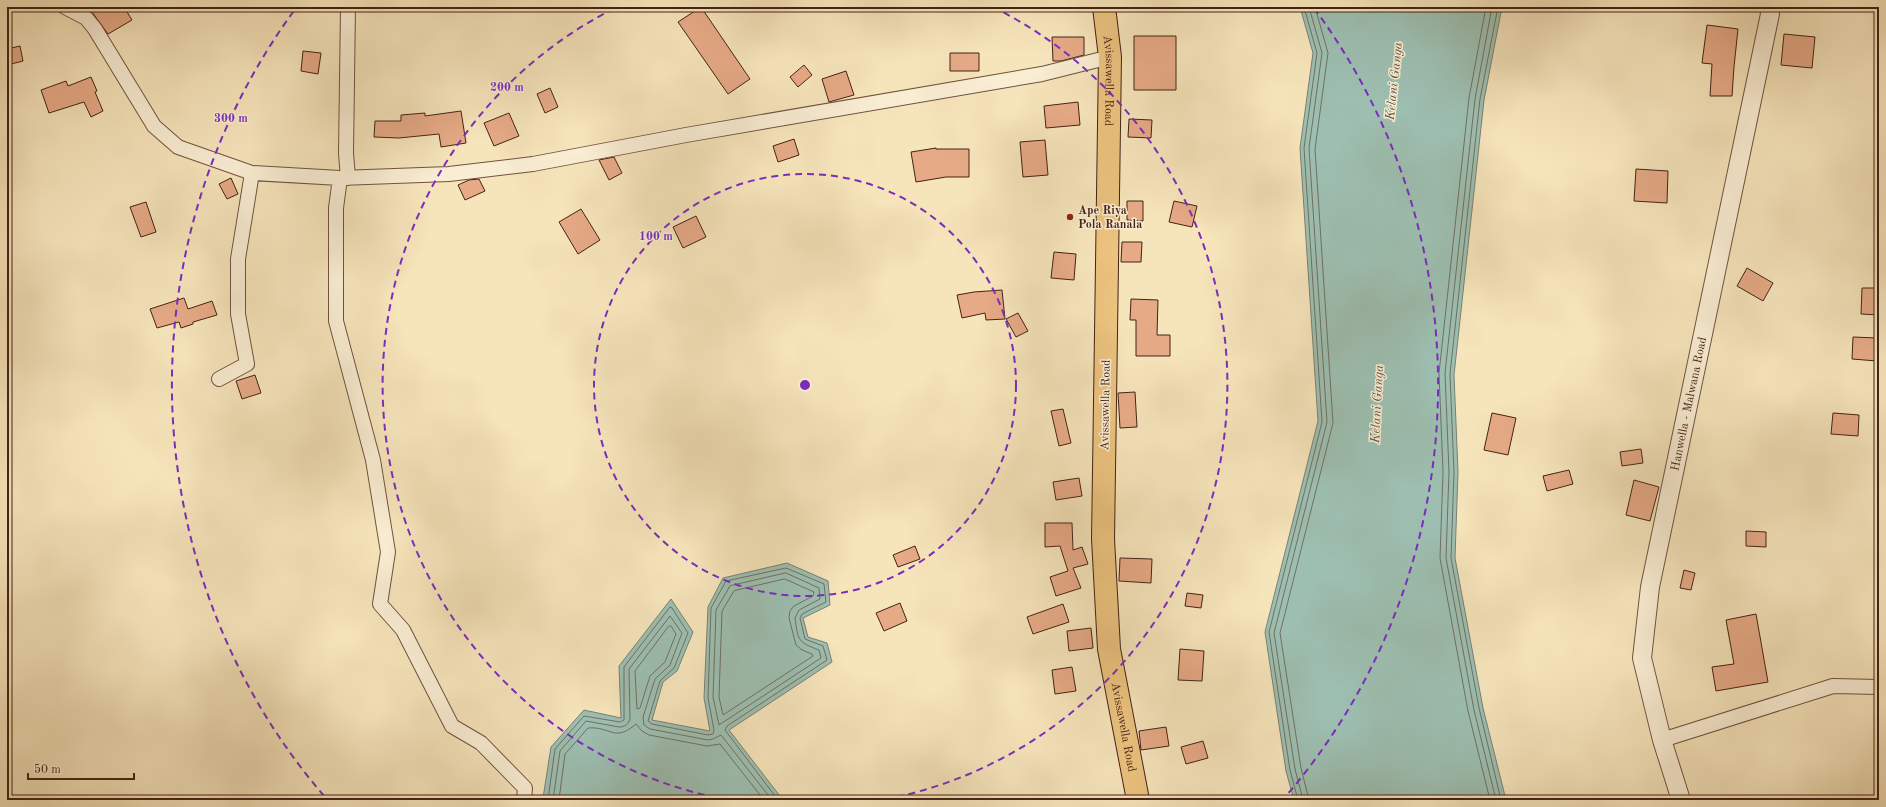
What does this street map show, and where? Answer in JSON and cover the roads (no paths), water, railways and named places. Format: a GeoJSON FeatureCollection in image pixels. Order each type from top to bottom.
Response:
{"type":"FeatureCollection","features":[{"type":"Feature","properties":{"kind":"main road","name":"Avissawella Road"},"geometry":{"type":"LineString","coordinates":[[1104,7],[1110,57],[1103,539],[1109,649],[1138,800]]}},
{"type":"Feature","properties":{"kind":"street"},"geometry":{"type":"LineString","coordinates":[[65,7],[86,18],[95,28],[154,126],[178,147],[252,173],[344,178],[449,174],[533,164],[686,135],[1042,74],[1110,57]]}},
{"type":"Feature","properties":{"kind":"street"},"geometry":{"type":"LineString","coordinates":[[348,7],[346,153],[344,178],[336,208],[336,321],[373,460],[388,552],[380,604],[403,630],[452,726],[481,743],[525,788],[524,800]]}},
{"type":"Feature","properties":{"kind":"street","name":"Hanwella - Malwana Road"},"geometry":{"type":"LineString","coordinates":[[1681,800],[1662,740],[1642,658],[1650,587],[1770,14],[1769,7]]}},
{"type":"Feature","properties":{"kind":"street"},"geometry":{"type":"LineString","coordinates":[[219,379],[247,364],[238,314],[238,259],[252,173]]}},
{"type":"Feature","properties":{"kind":"street"},"geometry":{"type":"LineString","coordinates":[[1662,740],[1833,686],[1879,687]]}},
{"type":"Feature","properties":{"kind":"water","name":"Kelani Ganga"},"geometry":{"type":"Polygon","coordinates":[[[1300,7],[1502,7],[1484,100],[1454,375],[1458,472],[1455,558],[1483,708],[1506,800],[1294,800],[1286,771],[1265,632],[1318,421],[1300,148],[1313,53],[1300,7]]]}},
{"type":"Feature","properties":{"kind":"water"},"geometry":{"type":"Polygon","coordinates":[[[787,563],[828,581],[830,605],[803,618],[808,637],[827,643],[832,662],[729,730],[783,800],[547,800],[543,798],[551,747],[584,710],[621,718],[619,666],[671,599],[693,632],[677,671],[663,682],[652,720],[710,731],[704,698],[708,607],[723,578],[787,563]]]}},
{"type":"Feature","properties":{"kind":"place","name":"Ape Riya Pola Ranala"},"geometry":{"type":"Point","coordinates":[1070,217]}}]}
